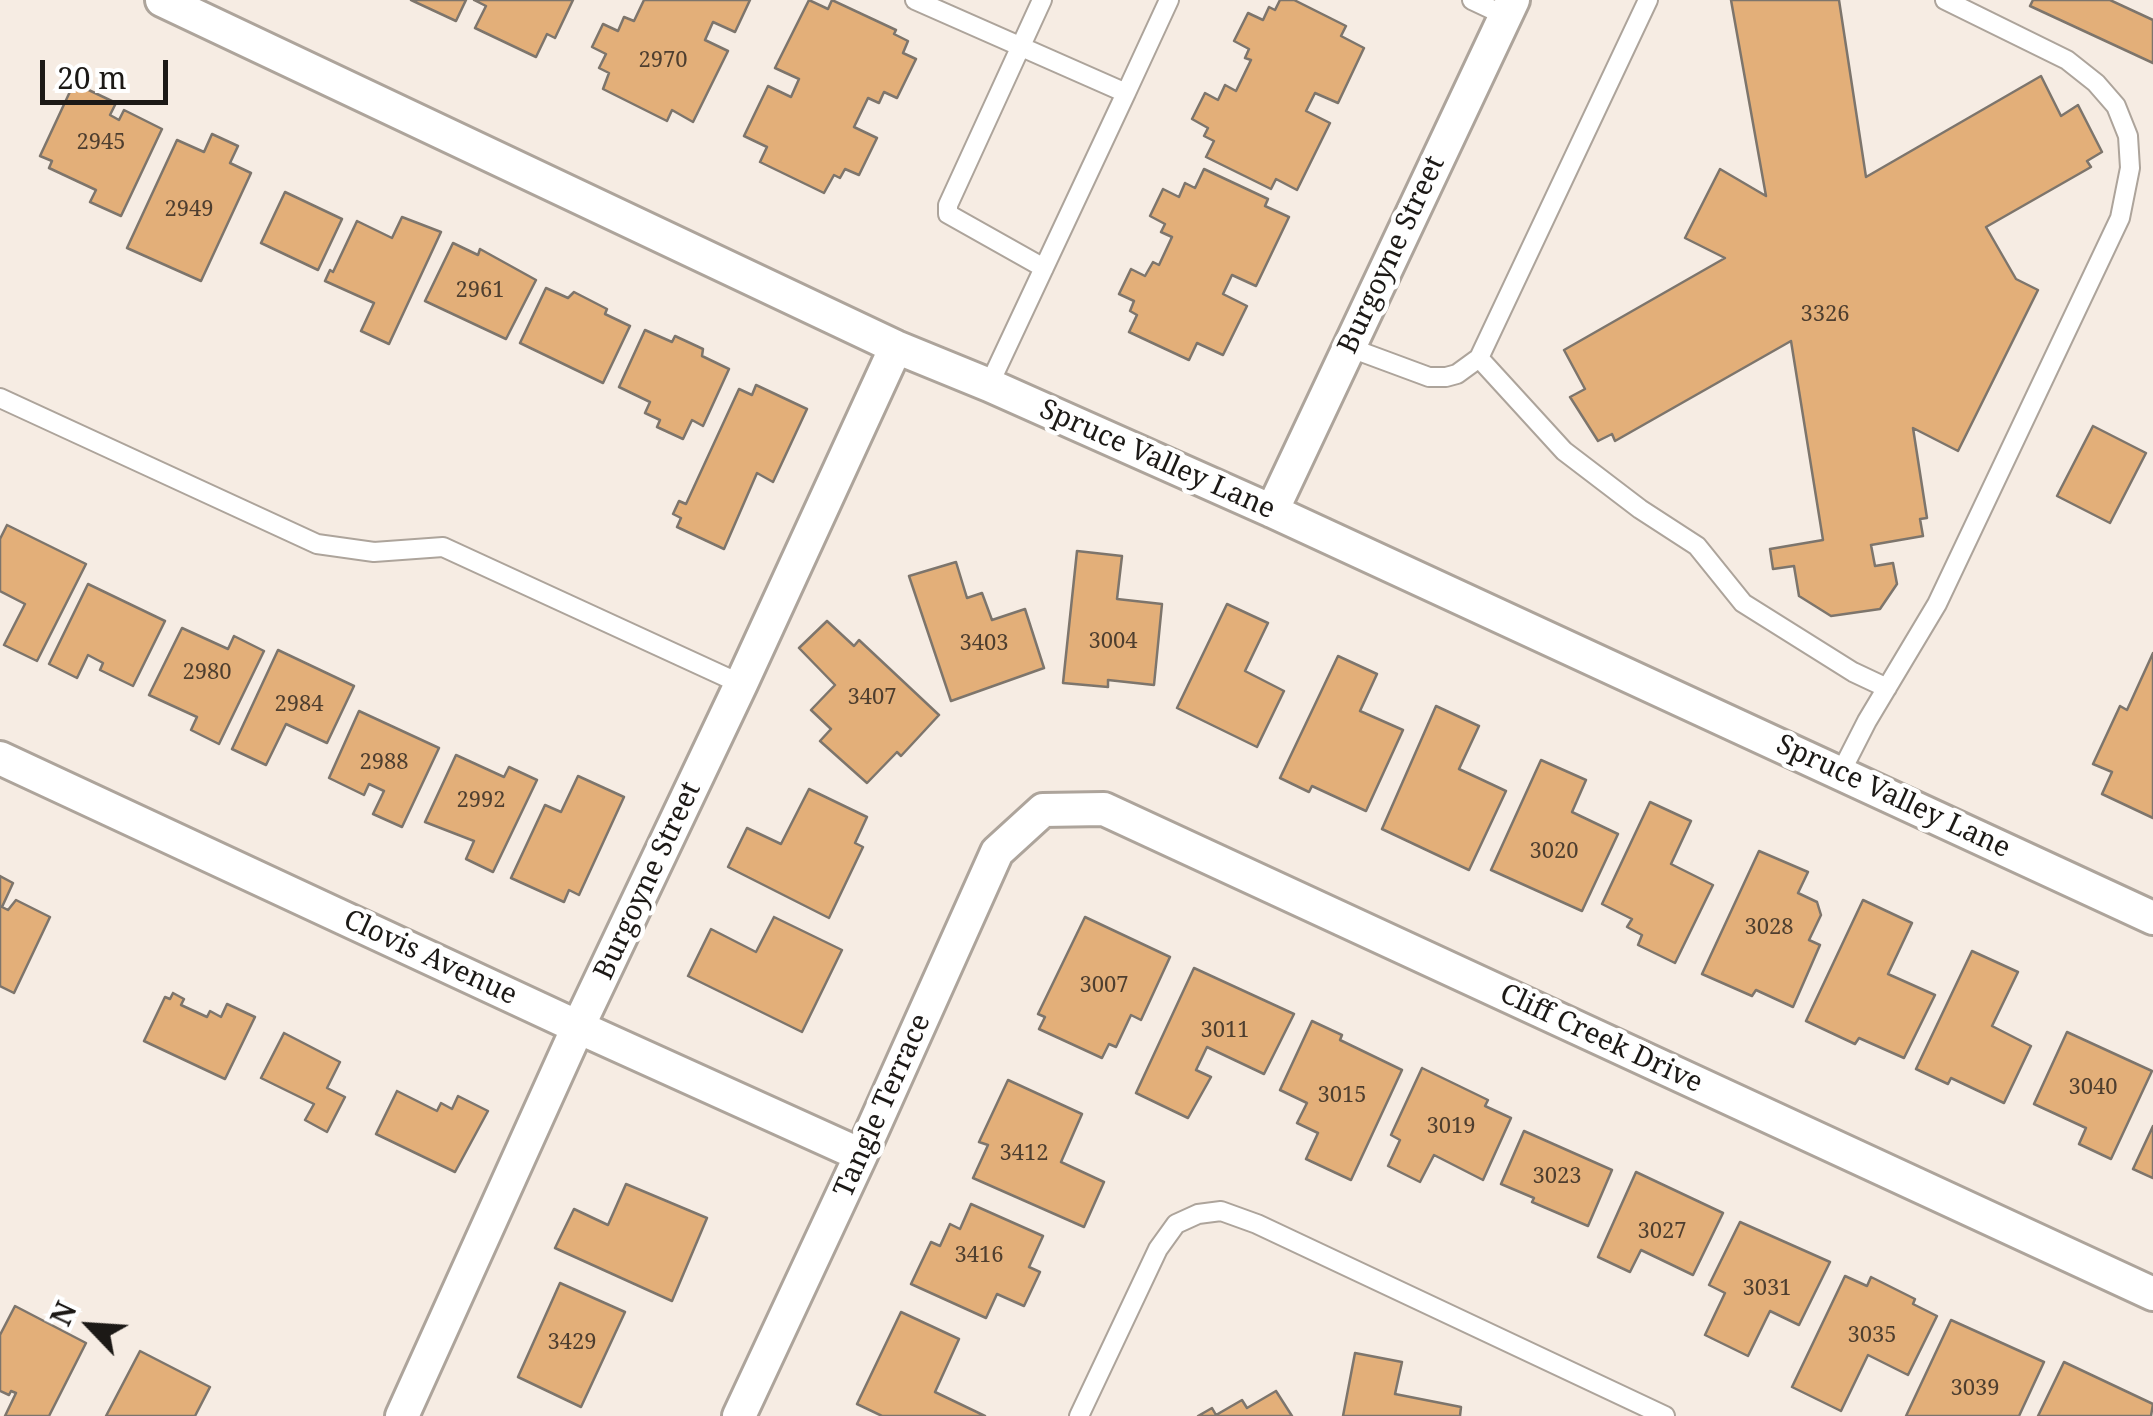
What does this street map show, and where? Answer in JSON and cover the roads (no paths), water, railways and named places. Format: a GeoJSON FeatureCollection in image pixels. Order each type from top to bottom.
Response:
{"type":"FeatureCollection","features":[{"type":"Feature","properties":{"kind":"street","name":"Spruce Valley Lane"},"geometry":{"type":"LineString","coordinates":[[162,0],[896,347],[1272,511],[2153,918]]}},
{"type":"Feature","properties":{"kind":"street","name":"Burgoyne Street"},"geometry":{"type":"LineString","coordinates":[[1272,511],[1509,8]]}},
{"type":"Feature","properties":{"kind":"street","name":"Burgoyne Street"},"geometry":{"type":"LineString","coordinates":[[402,1416],[896,347]]}},
{"type":"Feature","properties":{"kind":"street","name":"Clovis Avenue"},"geometry":{"type":"LineString","coordinates":[[0,758],[578,1028],[862,1155]]}},
{"type":"Feature","properties":{"kind":"street","name":"Cliff Creek Drive"},"geometry":{"type":"LineString","coordinates":[[1043,810],[1104,809],[2153,1294]]}},
{"type":"Feature","properties":{"kind":"street","name":"Tangle Terrace"},"geometry":{"type":"LineString","coordinates":[[739,1416],[862,1155],[997,852],[1043,810]]}},
{"type":"Feature","properties":{"kind":"lane"},"geometry":{"type":"LineString","coordinates":[[914,0],[1126,93]]}},
{"type":"Feature","properties":{"kind":"lane"},"geometry":{"type":"LineString","coordinates":[[1042,0],[948,205],[948,214],[1044,268]]}},
{"type":"Feature","properties":{"kind":"lane"},"geometry":{"type":"LineString","coordinates":[[989,385],[1169,0]]}},
{"type":"Feature","properties":{"kind":"lane"},"geometry":{"type":"LineString","coordinates":[[1472,0],[1509,8]]}},
{"type":"Feature","properties":{"kind":"lane"},"geometry":{"type":"LineString","coordinates":[[1348,347],[1429,376],[1457,374],[1479,358],[1648,0]]}},
{"type":"Feature","properties":{"kind":"lane"},"geometry":{"type":"LineString","coordinates":[[1841,772],[1936,604],[2120,218],[2130,168],[2128,136],[2116,106],[2096,83],[2067,60],[1945,0]]}},
{"type":"Feature","properties":{"kind":"lane"},"geometry":{"type":"LineString","coordinates":[[1479,358],[1564,451],[1640,509],[1697,546],[1743,603],[1853,672],[1887,688]]}},
{"type":"Feature","properties":{"kind":"lane"},"geometry":{"type":"LineString","coordinates":[[0,398],[317,544],[374,552],[443,548],[741,684]]}},
{"type":"Feature","properties":{"kind":"lane"},"geometry":{"type":"LineString","coordinates":[[1079,1416],[1158,1249],[1176,1224],[1198,1214],[1220,1211],[1257,1224],[1666,1416]]}}]}
